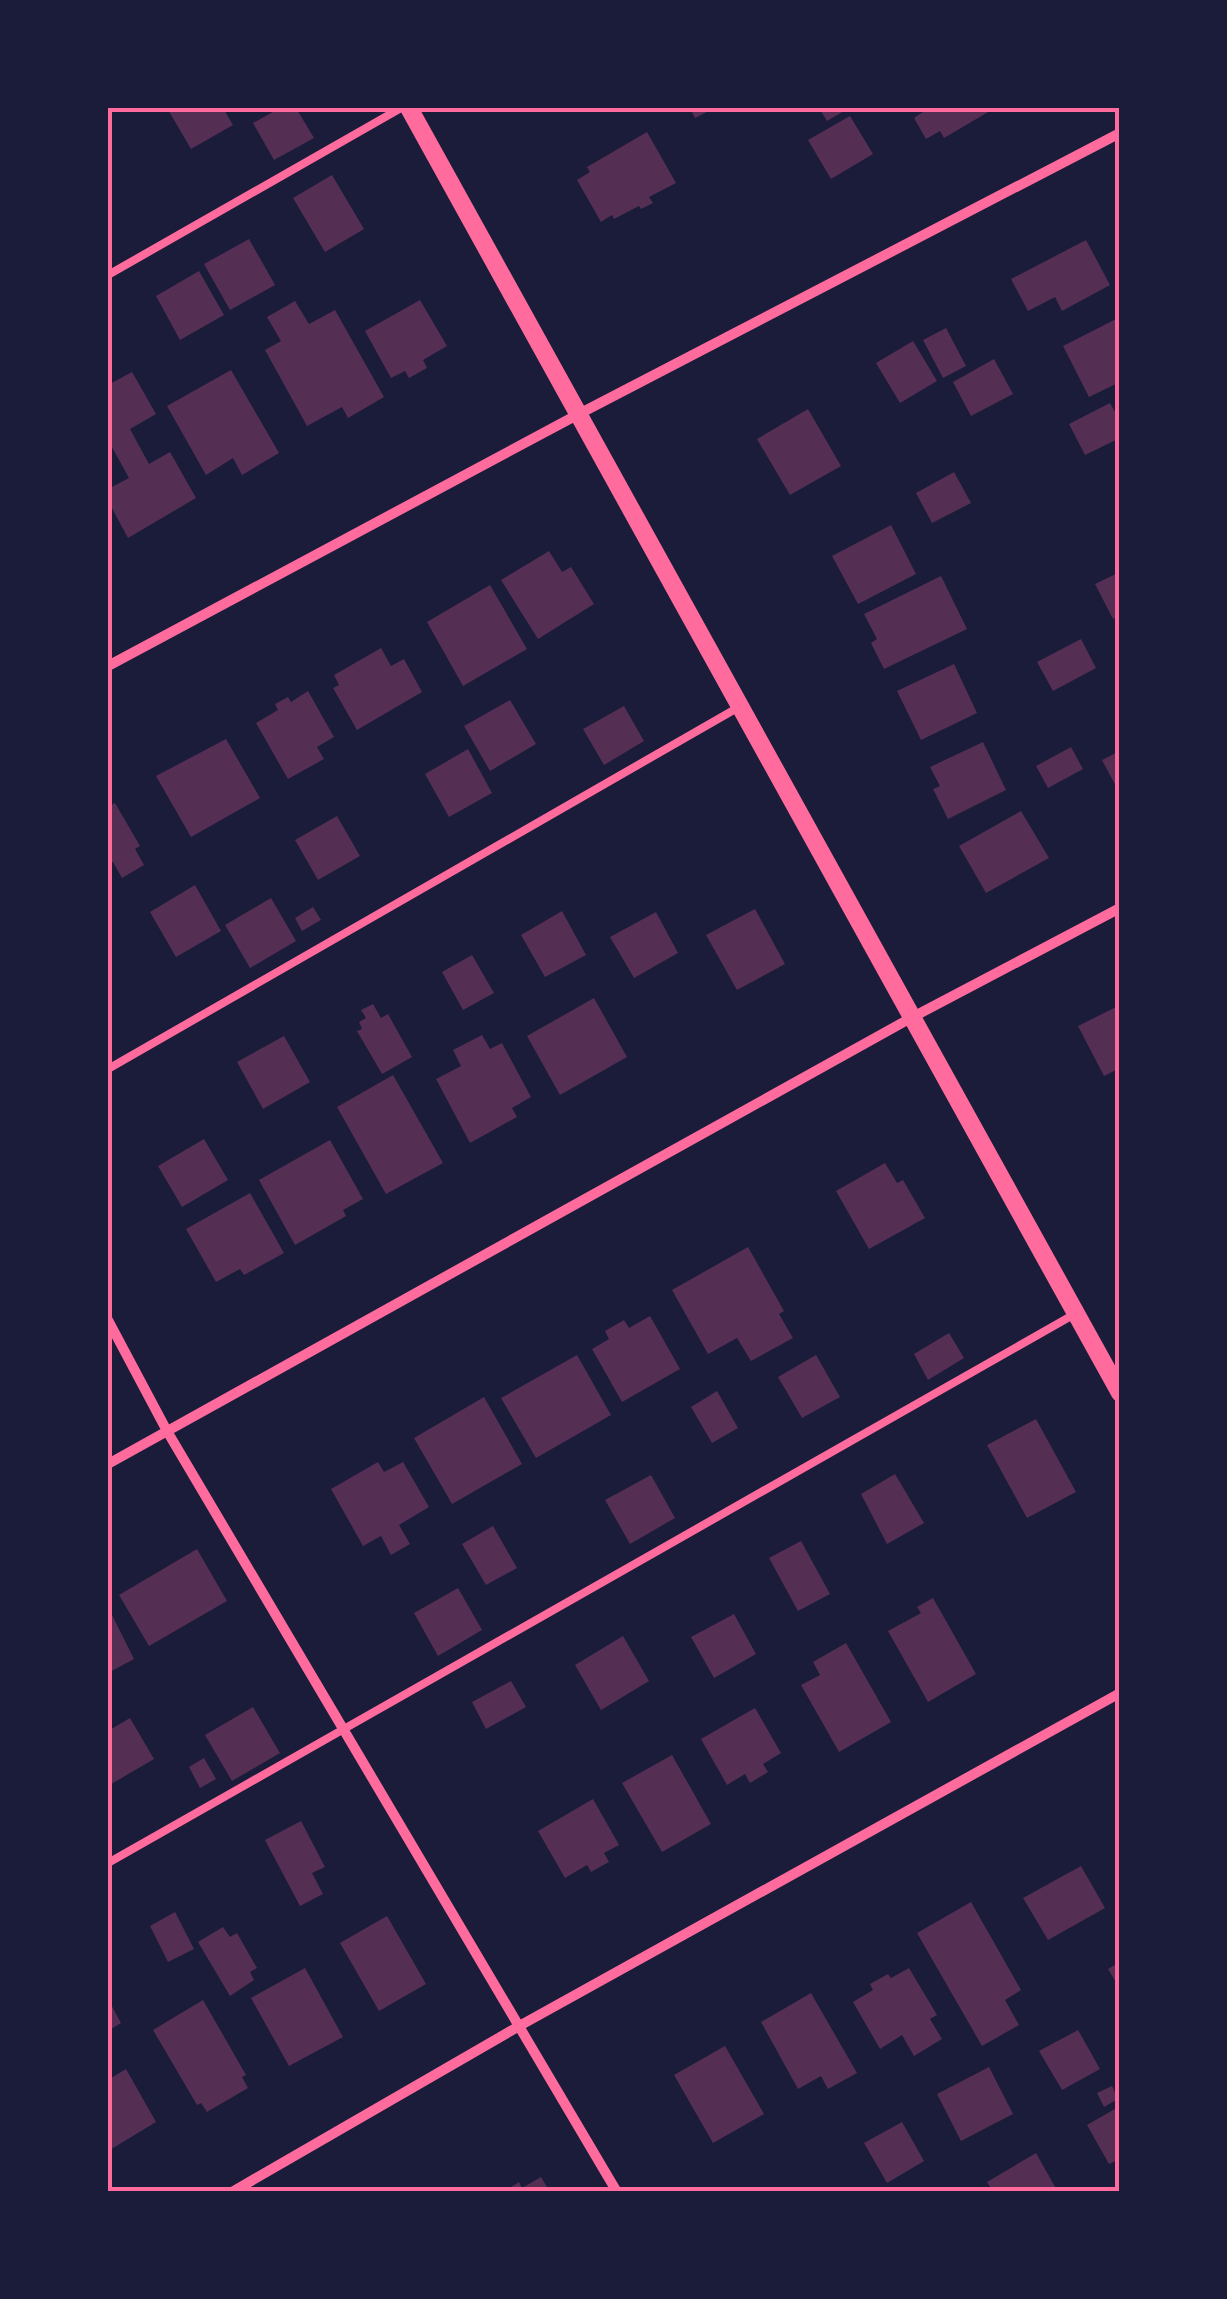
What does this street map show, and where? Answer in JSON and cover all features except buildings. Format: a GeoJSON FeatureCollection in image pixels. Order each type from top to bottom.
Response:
{"type":"FeatureCollection","features":[{"type":"Feature","properties":{"kind":"street"},"geometry":{"type":"LineString","coordinates":[[410,108],[1120,1392]]}},
{"type":"Feature","properties":{"kind":"street"},"geometry":{"type":"LineString","coordinates":[[108,666],[577,414],[1120,133]]}},
{"type":"Feature","properties":{"kind":"street"},"geometry":{"type":"LineString","coordinates":[[108,1464],[911,1018],[1120,908]]}},
{"type":"Feature","properties":{"kind":"street"},"geometry":{"type":"LineString","coordinates":[[108,1320],[167,1431],[617,2192]]}},
{"type":"Feature","properties":{"kind":"street"},"geometry":{"type":"LineString","coordinates":[[232,2192],[521,2025],[1120,1693]]}},
{"type":"Feature","properties":{"kind":"lane"},"geometry":{"type":"LineString","coordinates":[[108,275],[400,108]]}},
{"type":"Feature","properties":{"kind":"lane"},"geometry":{"type":"LineString","coordinates":[[108,1069],[739,708]]}},
{"type":"Feature","properties":{"kind":"lane"},"geometry":{"type":"LineString","coordinates":[[108,1864],[1076,1314]]}}]}
